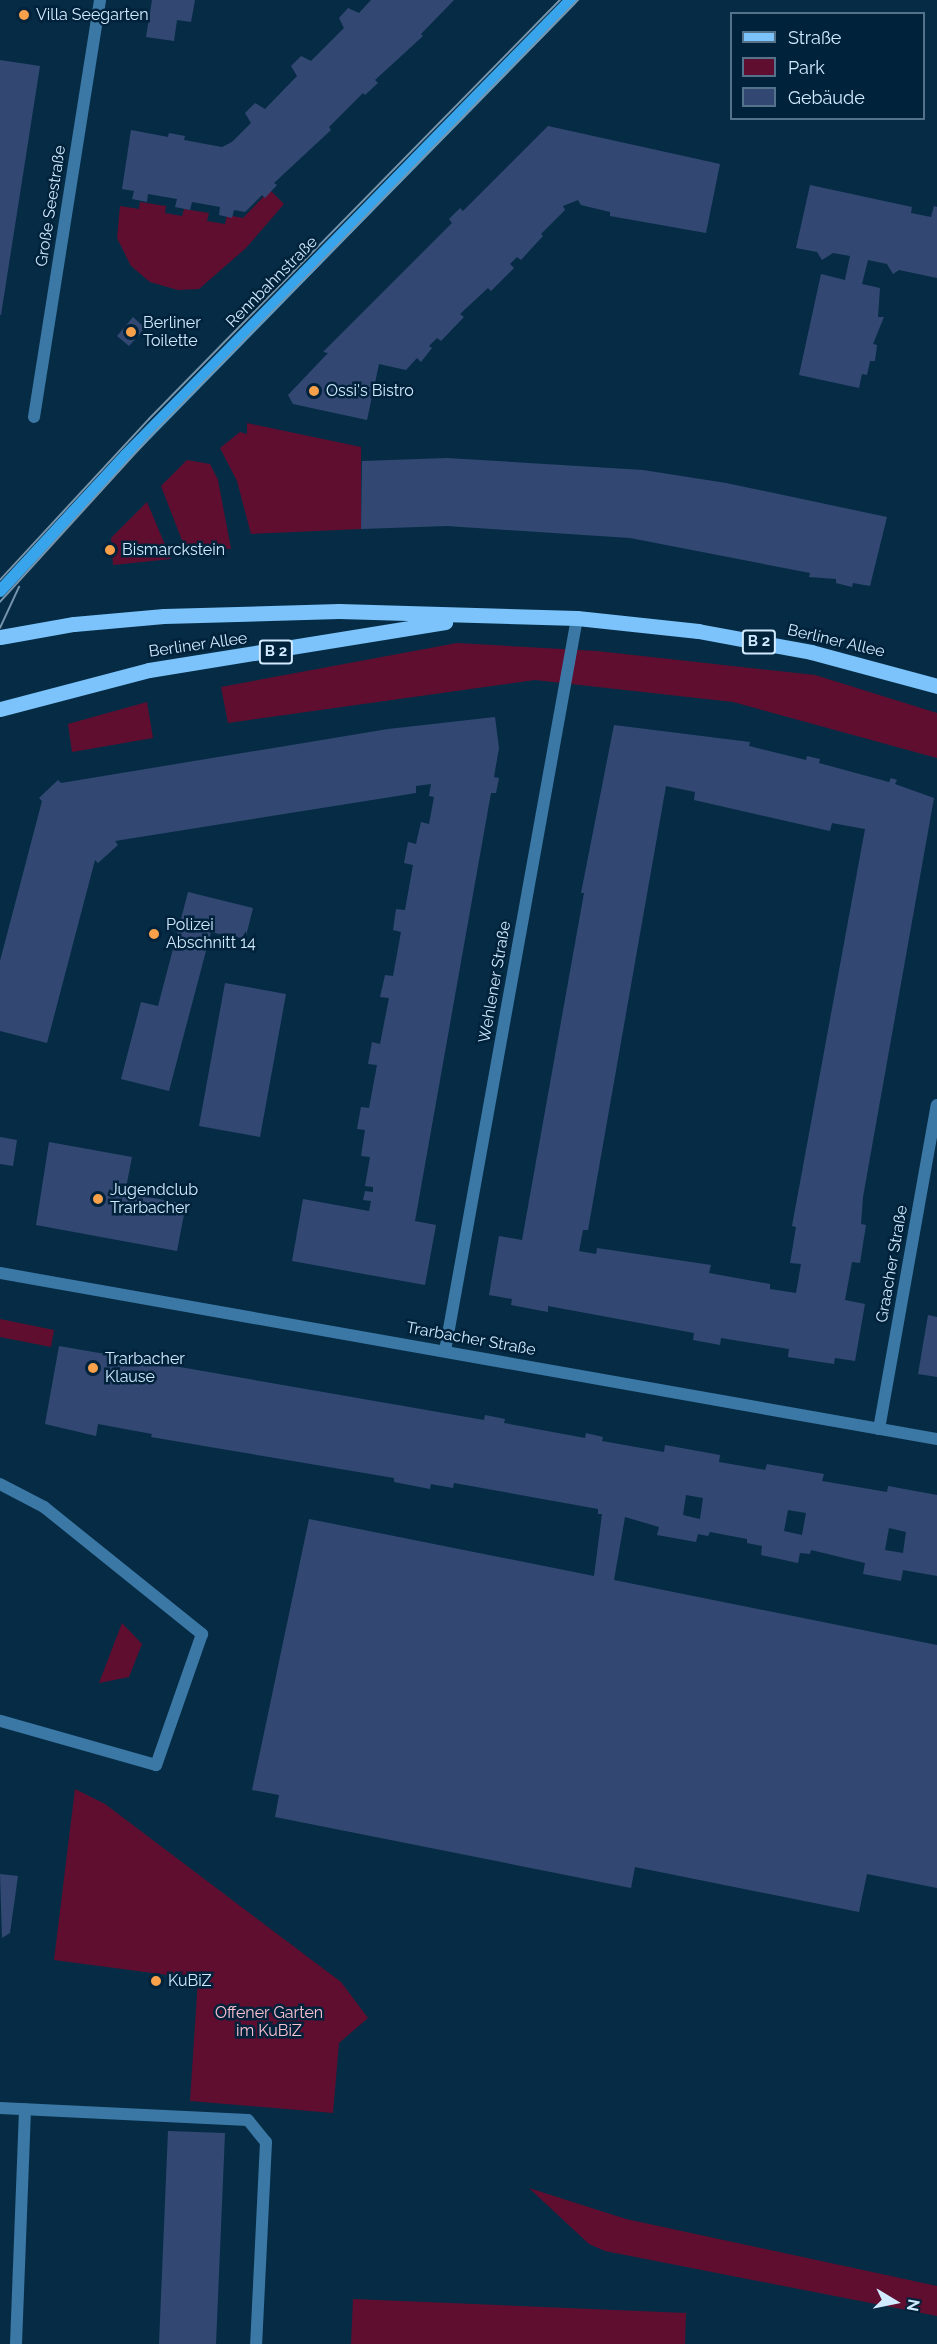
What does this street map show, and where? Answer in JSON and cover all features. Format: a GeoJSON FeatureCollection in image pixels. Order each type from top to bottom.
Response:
{"type":"FeatureCollection","features":[{"type":"Feature","properties":{"kind":"main road","name":"Rennbahnstraße"},"geometry":{"type":"LineString","coordinates":[[0,591],[134,447],[571,0]]}},
{"type":"Feature","properties":{"kind":"main road","name":"Berliner Allee"},"geometry":{"type":"LineString","coordinates":[[0,637],[74,624],[164,616],[339,611],[475,617],[577,618],[698,631],[811,652],[937,686]]}},
{"type":"Feature","properties":{"kind":"main road","name":"Berliner Allee"},"geometry":{"type":"LineString","coordinates":[[0,709],[150,670],[475,617]]}},
{"type":"Feature","properties":{"kind":"street","name":"Große Seestraße"},"geometry":{"type":"LineString","coordinates":[[34,417],[100,0]]}},
{"type":"Feature","properties":{"kind":"street","name":"Wehlener Straße"},"geometry":{"type":"LineString","coordinates":[[445,1351],[577,618]]}},
{"type":"Feature","properties":{"kind":"street","name":"Graacher Straße"},"geometry":{"type":"LineString","coordinates":[[879,1429],[937,1105]]}},
{"type":"Feature","properties":{"kind":"street","name":"Trarbacher Straße"},"geometry":{"type":"LineString","coordinates":[[0,1273],[937,1439]]}},
{"type":"Feature","properties":{"kind":"street"},"geometry":{"type":"LineString","coordinates":[[0,1484],[44,1507],[202,1634],[156,1765],[0,1721]]}},
{"type":"Feature","properties":{"kind":"street"},"geometry":{"type":"LineString","coordinates":[[0,2108],[248,2120],[266,2142],[256,2344]]}},
{"type":"Feature","properties":{"kind":"street"},"geometry":{"type":"LineString","coordinates":[[16,2344],[25,2109]]}},
{"type":"Feature","properties":{"kind":"green space"},"geometry":{"type":"Polygon","coordinates":[[[270,190],[284,204],[246,248],[199,289],[178,290],[150,282],[131,266],[117,238],[120,206],[139,209],[140,202],[166,206],[165,213],[182,216],[184,209],[209,213],[207,221],[225,224],[227,215],[243,218],[270,190]]]}},
{"type":"Feature","properties":{"kind":"green space"},"geometry":{"type":"Polygon","coordinates":[[[247,423],[361,447],[361,529],[251,534],[237,481],[220,448],[240,432],[247,434],[247,423]]]}},
{"type":"Feature","properties":{"kind":"green space"},"geometry":{"type":"Polygon","coordinates":[[[187,460],[210,464],[218,480],[231,549],[185,548],[161,486],[187,460]]]}},
{"type":"Feature","properties":{"kind":"green space"},"geometry":{"type":"Polygon","coordinates":[[[147,502],[171,559],[113,565],[111,538],[147,502]]]}},
{"type":"Feature","properties":{"kind":"green space"},"geometry":{"type":"Polygon","coordinates":[[[457,643],[597,651],[815,675],[937,713],[937,758],[733,702],[535,680],[228,723],[221,687],[457,643]]]}},
{"type":"Feature","properties":{"kind":"green space"},"geometry":{"type":"Polygon","coordinates":[[[147,702],[153,738],[72,752],[68,724],[147,702]]]}},
{"type":"Feature","properties":{"kind":"green space"},"geometry":{"type":"Polygon","coordinates":[[[0,1319],[54,1330],[51,1347],[0,1337],[0,1319]]]}},
{"type":"Feature","properties":{"kind":"green space"},"geometry":{"type":"Polygon","coordinates":[[[122,1623],[142,1644],[129,1677],[99,1683],[122,1623]]]}},
{"type":"Feature","properties":{"kind":"green space","name":"Offener Garten im KuBiZ"},"geometry":{"type":"Polygon","coordinates":[[[75,1789],[105,1804],[341,1982],[368,2018],[339,2043],[333,2113],[190,2101],[198,1979],[54,1960],[75,1789]]]}},
{"type":"Feature","properties":{"kind":"green space"},"geometry":{"type":"Polygon","coordinates":[[[529,2188],[626,2219],[937,2286],[937,2316],[605,2251],[589,2244],[529,2188]]]}},
{"type":"Feature","properties":{"kind":"green space"},"geometry":{"type":"Polygon","coordinates":[[[353,2299],[686,2313],[685,2344],[351,2344],[353,2299]]]}},
{"type":"Feature","properties":{"kind":"building"},"geometry":{"type":"Polygon","coordinates":[[[152,0],[195,0],[191,22],[177,20],[174,41],[146,37],[152,0]]]}},
{"type":"Feature","properties":{"kind":"building"},"geometry":{"type":"Polygon","coordinates":[[[371,0],[454,0],[421,34],[423,36],[375,80],[378,83],[365,95],[363,93],[329,127],[331,130],[274,183],[277,185],[265,198],[262,195],[245,212],[234,210],[232,218],[219,215],[220,207],[192,202],[190,210],[175,207],[177,199],[148,194],[147,202],[132,199],[134,191],[122,189],[131,130],[168,137],[169,133],[185,136],[184,140],[222,147],[232,142],[251,123],[245,113],[255,103],[265,109],[297,76],[291,66],[301,56],[311,61],[344,28],[339,18],[348,8],[359,13],[371,0]]]}},
{"type":"Feature","properties":{"kind":"building"},"geometry":{"type":"Polygon","coordinates":[[[0,60],[40,66],[1,315],[0,315],[0,60]]]}},
{"type":"Feature","properties":{"kind":"building"},"geometry":{"type":"Polygon","coordinates":[[[548,126],[720,164],[706,233],[610,216],[610,212],[581,205],[578,200],[563,206],[565,210],[541,234],[543,236],[521,260],[517,257],[510,264],[514,268],[491,291],[488,288],[460,314],[464,317],[441,341],[437,338],[429,346],[432,348],[421,362],[417,358],[406,370],[379,364],[367,420],[293,404],[288,395],[328,353],[323,352],[452,223],[449,219],[460,208],[463,211],[548,126]]]}},
{"type":"Feature","properties":{"kind":"building"},"geometry":{"type":"Polygon","coordinates":[[[810,185],[912,207],[911,213],[931,217],[934,206],[937,207],[937,278],[899,270],[893,274],[887,264],[868,260],[862,284],[880,288],[878,317],[884,317],[873,344],[877,345],[875,361],[870,361],[867,375],[862,374],[859,388],[799,375],[821,274],[845,280],[850,256],[833,253],[822,260],[817,252],[796,248],[810,185]]]}},
{"type":"Feature","properties":{"kind":"building","name":"Berliner Toilette"},"geometry":{"type":"Polygon","coordinates":[[[133,317],[145,328],[129,346],[117,336],[133,317]]]}},
{"type":"Feature","properties":{"kind":"building"},"geometry":{"type":"Polygon","coordinates":[[[447,458],[643,470],[726,483],[887,517],[870,586],[853,583],[852,587],[836,583],[836,579],[809,577],[810,573],[630,538],[447,526],[361,529],[362,461],[447,458]]]}},
{"type":"Feature","properties":{"kind":"building"},"geometry":{"type":"Polygon","coordinates":[[[495,717],[499,748],[494,777],[499,778],[496,793],[491,793],[415,1221],[436,1225],[425,1285],[292,1261],[303,1199],[369,1211],[371,1201],[363,1200],[365,1191],[373,1192],[373,1187],[365,1186],[370,1157],[361,1156],[365,1130],[357,1129],[361,1107],[369,1108],[377,1065],[368,1064],[372,1042],[380,1044],[389,998],[380,997],[385,975],[393,976],[401,932],[393,930],[396,909],[405,910],[413,865],[404,863],[408,842],[416,844],[421,822],[429,824],[434,797],[429,796],[431,784],[416,786],[416,793],[115,841],[118,845],[98,863],[95,860],[47,1043],[0,1031],[0,961],[42,801],[39,798],[58,780],[61,783],[388,729],[495,717]]]}},
{"type":"Feature","properties":{"kind":"building"},"geometry":{"type":"Polygon","coordinates":[[[614,725],[750,742],[749,746],[806,760],[807,756],[820,759],[819,763],[889,782],[891,778],[897,780],[895,784],[934,798],[863,1197],[861,1224],[866,1225],[860,1263],[852,1262],[845,1300],[865,1304],[855,1361],[835,1358],[834,1364],[788,1357],[789,1349],[721,1338],[720,1345],[693,1340],[694,1333],[548,1306],[548,1312],[511,1305],[512,1299],[489,1295],[499,1236],[522,1240],[584,893],[581,893],[614,725]],[[666,786],[588,1230],[583,1230],[579,1251],[596,1254],[597,1248],[711,1265],[709,1273],[770,1284],[770,1289],[796,1293],[801,1264],[790,1263],[796,1227],[792,1226],[865,829],[832,823],[830,831],[694,800],[695,792],[666,786]]]}},
{"type":"Feature","properties":{"kind":"building"},"geometry":{"type":"Polygon","coordinates":[[[188,892],[253,908],[245,940],[211,932],[169,1091],[121,1079],[141,1002],[158,1006],[188,892]]]}},
{"type":"Feature","properties":{"kind":"building"},"geometry":{"type":"Polygon","coordinates":[[[225,983],[286,994],[260,1137],[199,1126],[225,983]]]}},
{"type":"Feature","properties":{"kind":"building"},"geometry":{"type":"Polygon","coordinates":[[[0,1137],[17,1140],[13,1166],[0,1164],[0,1137]]]}},
{"type":"Feature","properties":{"kind":"building","name":"Jugendclub Trarbacher"},"geometry":{"type":"Polygon","coordinates":[[[49,1142],[132,1157],[125,1193],[186,1204],[177,1251],[36,1225],[49,1142]]]}},
{"type":"Feature","properties":{"kind":"building"},"geometry":{"type":"Polygon","coordinates":[[[928,1315],[937,1317],[937,1377],[918,1374],[928,1315]]]}},
{"type":"Feature","properties":{"kind":"building"},"geometry":{"type":"Polygon","coordinates":[[[59,1346],[484,1420],[485,1415],[505,1419],[504,1423],[585,1438],[586,1433],[603,1437],[602,1441],[664,1452],[665,1445],[720,1455],[719,1462],[765,1470],[767,1464],[824,1474],[822,1481],[887,1492],[888,1486],[937,1495],[937,1576],[903,1570],[901,1581],[863,1574],[865,1563],[811,1550],[810,1554],[800,1553],[798,1563],[761,1555],[762,1546],[747,1543],[747,1539],[710,1532],[708,1536],[698,1534],[696,1542],[657,1535],[659,1527],[625,1517],[614,1580],[937,1645],[937,1888],[867,1874],[859,1912],[635,1867],[631,1888],[275,1817],[279,1795],[252,1790],[309,1519],[594,1576],[602,1514],[598,1514],[598,1509],[454,1483],[453,1488],[431,1484],[430,1489],[394,1482],[394,1478],[151,1437],[152,1434],[98,1424],[96,1436],[45,1424],[59,1346]],[[686,1495],[683,1515],[700,1519],[703,1498],[686,1495]],[[788,1510],[784,1531],[802,1535],[806,1513],[788,1510]],[[889,1528],[885,1550],[903,1553],[906,1532],[889,1528]]]}},
{"type":"Feature","properties":{"kind":"building"},"geometry":{"type":"Polygon","coordinates":[[[0,1874],[18,1876],[10,1933],[2,1938],[0,1874]]]}},
{"type":"Feature","properties":{"kind":"building"},"geometry":{"type":"Polygon","coordinates":[[[168,2131],[225,2133],[216,2344],[159,2344],[168,2131]]]}},
{"type":"Feature","properties":{"kind":"tram line"},"geometry":{"type":"LineString","coordinates":[[0,580],[149,419],[560,0]]}},
{"type":"Feature","properties":{"kind":"tram line"},"geometry":{"type":"LineString","coordinates":[[0,602],[152,435],[578,0]]}},
{"type":"Feature","properties":{"kind":"tram line"},"geometry":{"type":"LineString","coordinates":[[0,628],[19,587]]}},
{"type":"Feature","properties":{"kind":"place","name":"Villa Seegarten"},"geometry":{"type":"Point","coordinates":[24,15]}},
{"type":"Feature","properties":{"kind":"place","name":"Berliner Toilette"},"geometry":{"type":"Point","coordinates":[131,332]}},
{"type":"Feature","properties":{"kind":"place","name":"Ossi's Bistro"},"geometry":{"type":"Point","coordinates":[314,391]}},
{"type":"Feature","properties":{"kind":"place","name":"Bismarckstein"},"geometry":{"type":"Point","coordinates":[110,550]}},
{"type":"Feature","properties":{"kind":"place","name":"Polizei Abschnitt 14"},"geometry":{"type":"Point","coordinates":[154,934]}},
{"type":"Feature","properties":{"kind":"place","name":"Jugendclub Trarbacher"},"geometry":{"type":"Point","coordinates":[98,1199]}},
{"type":"Feature","properties":{"kind":"place","name":"Trarbacher Klause"},"geometry":{"type":"Point","coordinates":[93,1368]}},
{"type":"Feature","properties":{"kind":"place","name":"KuBiZ"},"geometry":{"type":"Point","coordinates":[156,1981]}}]}
